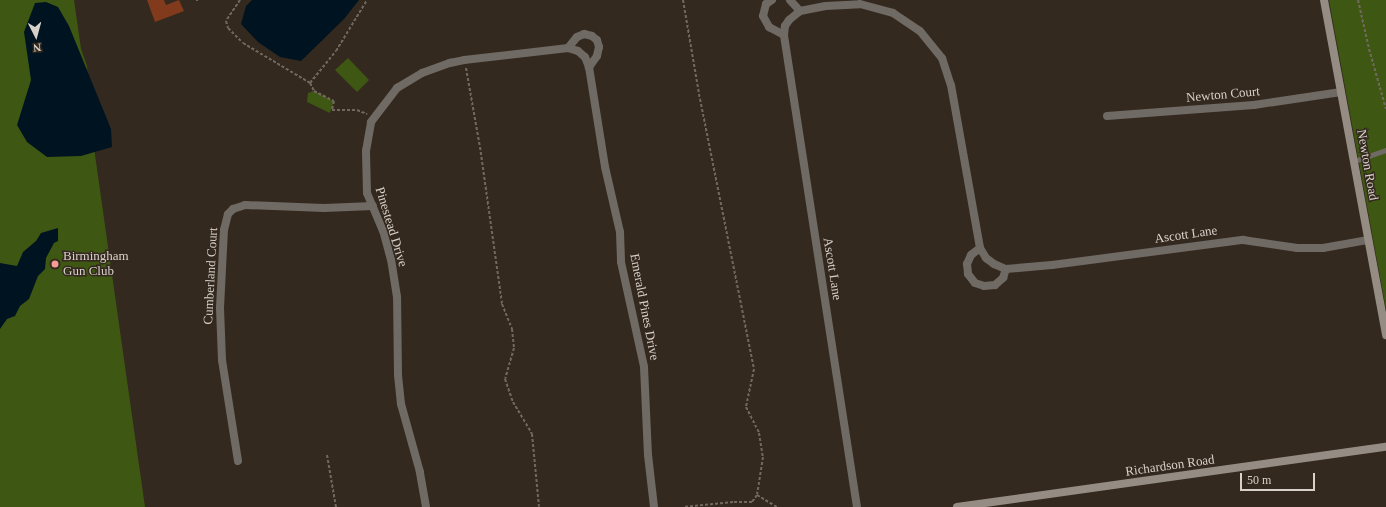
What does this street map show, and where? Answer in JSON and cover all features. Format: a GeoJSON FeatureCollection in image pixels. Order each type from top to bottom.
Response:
{"type":"FeatureCollection","features":[{"type":"Feature","properties":{"kind":"street"},"geometry":{"type":"LineString","coordinates":[[772,0],[766,4],[763,16],[769,27],[784,35],[785,26],[789,20],[800,12],[826,6],[860,4],[893,13],[920,31],[942,58],[951,85],[980,248],[986,258],[994,264],[1006,269],[1002,278],[994,285],[984,286],[974,283],[968,274],[967,264],[971,254],[980,248]]}},
{"type":"Feature","properties":{"kind":"street"},"geometry":{"type":"LineString","coordinates":[[790,0],[800,12]]}},
{"type":"Feature","properties":{"kind":"street","name":"Newton Road"},"geometry":{"type":"LineString","coordinates":[[1324,0],[1386,335]]}},
{"type":"Feature","properties":{"kind":"street"},"geometry":{"type":"LineString","coordinates":[[568,48],[577,37],[584,34],[592,36],[597,40],[599,47],[596,56],[589,67]]}},
{"type":"Feature","properties":{"kind":"street","name":"Ascott Lane"},"geometry":{"type":"LineString","coordinates":[[784,35],[858,507]]}},
{"type":"Feature","properties":{"kind":"street","name":"Pinestead Drive"},"geometry":{"type":"LineString","coordinates":[[426,507],[420,472],[401,404],[398,375],[397,297],[391,260],[383,231],[367,193],[365,169],[366,151],[371,122],[397,88],[422,73],[450,63],[464,60],[568,48],[578,51]]}},
{"type":"Feature","properties":{"kind":"street","name":"Emerald Pines Drive"},"geometry":{"type":"LineString","coordinates":[[578,51],[585,57],[589,67],[605,167],[620,232],[621,262],[644,367],[648,456],[654,507]]}},
{"type":"Feature","properties":{"kind":"street","name":"Newton Court"},"geometry":{"type":"LineString","coordinates":[[1107,116],[1254,105],[1341,92]]}},
{"type":"Feature","properties":{"kind":"street","name":"Cumberland Court"},"geometry":{"type":"LineString","coordinates":[[238,461],[222,360],[220,308],[224,230],[228,214],[233,209],[245,205],[324,208],[373,206]]}},
{"type":"Feature","properties":{"kind":"street","name":"Ascott Lane"},"geometry":{"type":"LineString","coordinates":[[1006,269],[1099,259],[1243,240],[1297,248],[1322,248],[1368,240]]}},
{"type":"Feature","properties":{"kind":"street","name":"Richardson Road"},"geometry":{"type":"LineString","coordinates":[[957,507],[1386,447]]}},
{"type":"Feature","properties":{"kind":"lane"},"geometry":{"type":"LineString","coordinates":[[1354,161],[1386,150]]}},
{"type":"Feature","properties":{"kind":"path"},"geometry":{"type":"LineString","coordinates":[[240,0],[226,21],[228,28],[243,43],[254,51],[282,65],[310,82],[314,91],[334,101],[332,110],[357,110],[375,117]]}},
{"type":"Feature","properties":{"kind":"path"},"geometry":{"type":"LineString","coordinates":[[310,82],[336,50],[367,0]]}},
{"type":"Feature","properties":{"kind":"path"},"geometry":{"type":"LineString","coordinates":[[683,0],[700,99],[754,369],[746,407],[759,433],[763,457],[757,495],[752,502],[733,502],[683,507]]}},
{"type":"Feature","properties":{"kind":"path"},"geometry":{"type":"LineString","coordinates":[[1358,0],[1369,49],[1386,109]]}},
{"type":"Feature","properties":{"kind":"path"},"geometry":{"type":"LineString","coordinates":[[464,60],[480,147],[499,291],[502,304],[512,329],[514,348],[505,379],[513,402],[532,434],[539,507]]}},
{"type":"Feature","properties":{"kind":"path"},"geometry":{"type":"LineString","coordinates":[[326,455],[336,507]]}},
{"type":"Feature","properties":{"kind":"path"},"geometry":{"type":"LineString","coordinates":[[757,495],[777,507]]}},
{"type":"Feature","properties":{"kind":"green space","name":"Birmingham Gun Club"},"geometry":{"type":"Polygon","coordinates":[[[0,0],[74,0],[81,49],[87,66],[93,141],[145,507],[0,507],[0,0]]]}},
{"type":"Feature","properties":{"kind":"green space"},"geometry":{"type":"Polygon","coordinates":[[[1329,0],[1386,0],[1386,309],[1329,0]]]}},
{"type":"Feature","properties":{"kind":"green space"},"geometry":{"type":"Polygon","coordinates":[[[348,58],[369,80],[357,92],[335,70],[348,58]]]}},
{"type":"Feature","properties":{"kind":"green space"},"geometry":{"type":"Polygon","coordinates":[[[314,91],[334,101],[330,113],[307,102],[308,93],[314,91]]]}},
{"type":"Feature","properties":{"kind":"water"},"geometry":{"type":"Polygon","coordinates":[[[252,0],[359,0],[344,19],[301,61],[280,57],[258,42],[241,24],[246,6],[252,0]]]}},
{"type":"Feature","properties":{"kind":"water"},"geometry":{"type":"Polygon","coordinates":[[[46,2],[58,7],[69,26],[111,129],[112,147],[81,156],[47,157],[27,142],[17,125],[31,80],[24,32],[35,3],[46,2]]]}},
{"type":"Feature","properties":{"kind":"water"},"geometry":{"type":"Polygon","coordinates":[[[58,228],[58,241],[54,243],[46,258],[45,269],[38,276],[29,299],[20,306],[15,316],[7,319],[0,329],[0,263],[17,266],[23,252],[36,241],[41,233],[58,228]]]}},
{"type":"Feature","properties":{"kind":"building"},"geometry":{"type":"Polygon","coordinates":[[[147,0],[164,0],[166,5],[179,0],[184,11],[155,22],[147,0]]]}},
{"type":"Feature","properties":{"kind":"place","name":"Birmingham Gun Club"},"geometry":{"type":"Point","coordinates":[55,264]}}]}
